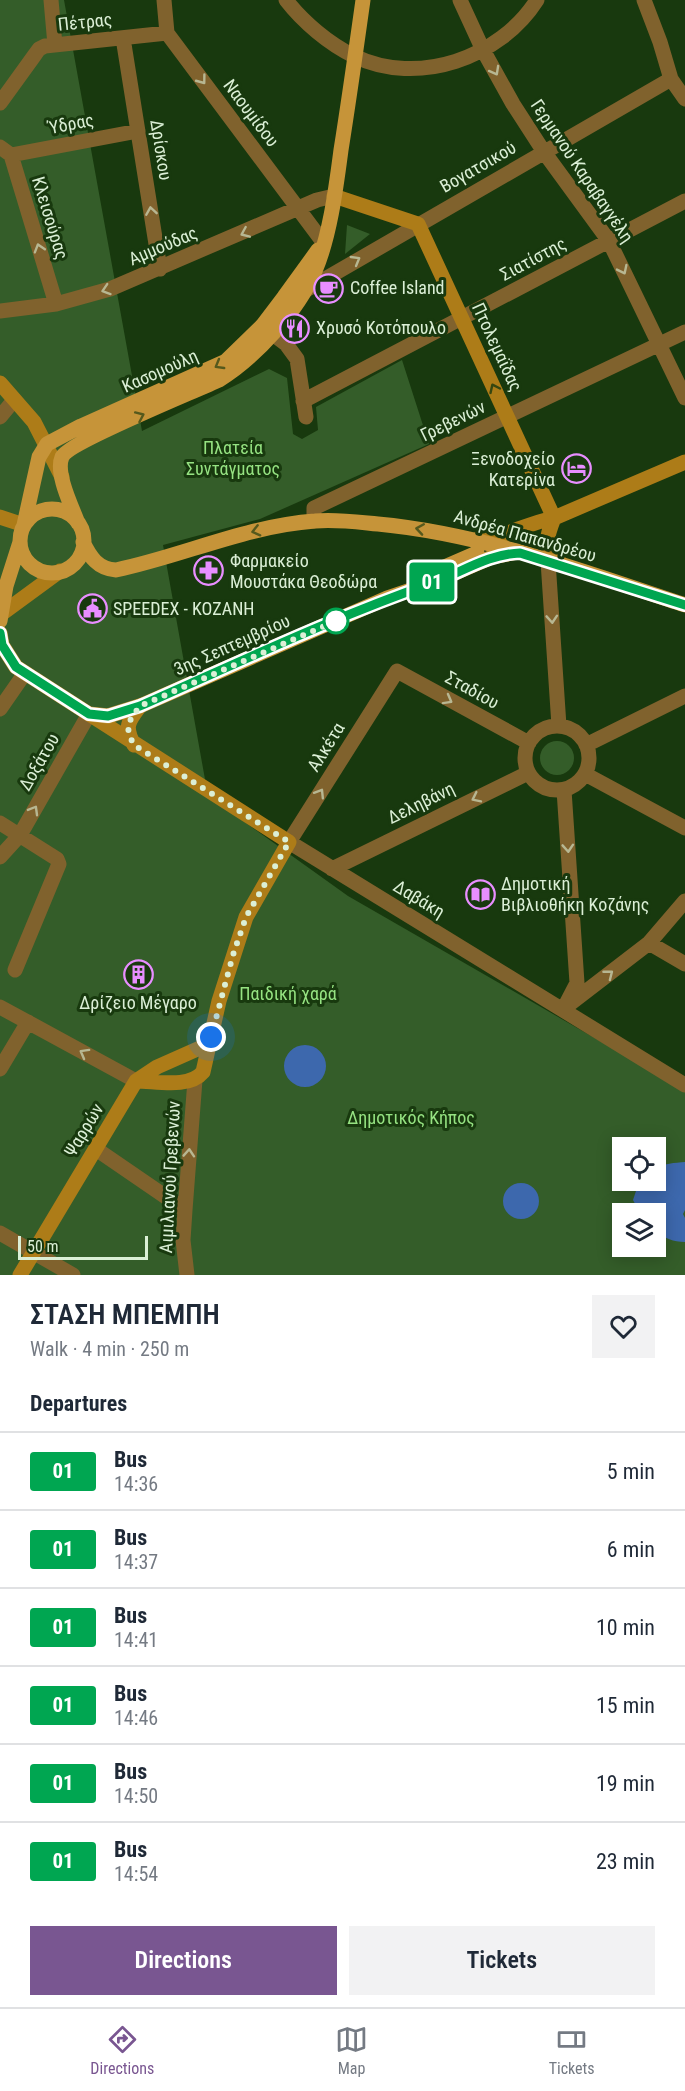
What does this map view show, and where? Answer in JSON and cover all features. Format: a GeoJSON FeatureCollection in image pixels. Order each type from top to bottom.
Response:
{"type":"FeatureCollection","features":[{"type":"Feature","properties":{"kind":"main road","name":"Κασομούλη"},"geometry":{"type":"LineString","coordinates":[[47,444],[226,361],[267,329],[306,290],[317,265],[334,196],[363,0]]}},
{"type":"Feature","properties":{"kind":"main road","name":"Κασομούλη"},"geometry":{"type":"LineString","coordinates":[[62,477],[60,466],[62,458],[74,446],[219,380],[242,365],[323,243]]}},
{"type":"Feature","properties":{"kind":"main road"},"geometry":{"type":"LineString","coordinates":[[0,621],[39,457],[47,444]]}},
{"type":"Feature","properties":{"kind":"main road"},"geometry":{"type":"LineString","coordinates":[[20,542],[25,559],[33,567],[49,573],[60,572],[78,558],[83,542],[62,477]]}},
{"type":"Feature","properties":{"kind":"main road"},"geometry":{"type":"LineString","coordinates":[[24,525],[37,513],[54,509],[65,512],[78,523]]}},
{"type":"Feature","properties":{"kind":"main road","name":"Ανδρέα Παπανδρέου"},"geometry":{"type":"LineString","coordinates":[[83,542],[95,562],[108,569],[116,570],[250,532],[314,521],[341,520],[392,525],[448,534],[497,546],[685,605]]}},
{"type":"Feature","properties":{"kind":"main road"},"geometry":{"type":"LineString","coordinates":[[448,534],[460,547],[460,554],[456,561]]}},
{"type":"Feature","properties":{"kind":"main road","name":"3ης Σεπτεμβρίου"},"geometry":{"type":"LineString","coordinates":[[89,714],[108,716],[140,706],[387,598],[456,561],[497,546]]}},
{"type":"Feature","properties":{"kind":"main road","name":"3ης Σεπτεμβρίου"},"geometry":{"type":"LineString","coordinates":[[387,598],[437,581],[492,557],[520,553]]}},
{"type":"Feature","properties":{"kind":"main road"},"geometry":{"type":"LineString","coordinates":[[0,633],[2,645],[20,670],[89,714]]}},
{"type":"Feature","properties":{"kind":"street"},"geometry":{"type":"LineString","coordinates":[[51,0],[56,45]]}},
{"type":"Feature","properties":{"kind":"street"},"geometry":{"type":"LineString","coordinates":[[164,0],[167,33]]}},
{"type":"Feature","properties":{"kind":"street"},"geometry":{"type":"LineString","coordinates":[[286,0],[315,29],[355,57],[389,66],[430,67],[450,64],[483,50],[513,30],[537,0]]}},
{"type":"Feature","properties":{"kind":"street","name":"Γερμανού Καραβαγγέλη"},"geometry":{"type":"LineString","coordinates":[[460,0],[483,50],[513,104],[544,152],[609,241],[685,398]]}},
{"type":"Feature","properties":{"kind":"street"},"geometry":{"type":"LineString","coordinates":[[644,0],[671,79],[685,99]]}},
{"type":"Feature","properties":{"kind":"street","name":"Πέτρας"},"geometry":{"type":"LineString","coordinates":[[0,103],[39,49],[56,45],[167,33]]}},
{"type":"Feature","properties":{"kind":"street","name":"Ναουμίδου"},"geometry":{"type":"LineString","coordinates":[[167,33],[323,243]]}},
{"type":"Feature","properties":{"kind":"street","name":"Δρίσκου"},"geometry":{"type":"LineString","coordinates":[[123,38],[160,269]]}},
{"type":"Feature","properties":{"kind":"street","name":"Βογατσικού"},"geometry":{"type":"LineString","coordinates":[[306,290],[671,79]]}},
{"type":"Feature","properties":{"kind":"street","name":"Ύδρας"},"geometry":{"type":"LineString","coordinates":[[5,151],[138,130]]}},
{"type":"Feature","properties":{"kind":"street","name":"Κλεισούρας"},"geometry":{"type":"LineString","coordinates":[[5,151],[56,304]]}},
{"type":"Feature","properties":{"kind":"street"},"geometry":{"type":"LineString","coordinates":[[334,196],[418,225]]}},
{"type":"Feature","properties":{"kind":"street","name":"Αμμούδας"},"geometry":{"type":"LineString","coordinates":[[0,311],[56,304],[110,289],[317,200],[334,196]]}},
{"type":"Feature","properties":{"kind":"street","name":"Σιατίστης"},"geometry":{"type":"LineString","coordinates":[[303,401],[685,201]]}},
{"type":"Feature","properties":{"kind":"street","name":"Πτολεμαΐδας"},"geometry":{"type":"LineString","coordinates":[[418,225],[554,518]]}},
{"type":"Feature","properties":{"kind":"street"},"geometry":{"type":"LineString","coordinates":[[267,329],[286,344],[297,359],[306,417]]}},
{"type":"Feature","properties":{"kind":"street","name":"Γρεβενών"},"geometry":{"type":"LineString","coordinates":[[314,521],[314,508],[685,332]]}},
{"type":"Feature","properties":{"kind":"street"},"geometry":{"type":"LineString","coordinates":[[0,382],[34,423],[47,444],[62,477]]}},
{"type":"Feature","properties":{"kind":"street"},"geometry":{"type":"LineString","coordinates":[[0,417],[14,400]]}},
{"type":"Feature","properties":{"kind":"street","name":"3ης Σεπτεμβρίου"},"geometry":{"type":"LineString","coordinates":[[474,540],[486,539],[554,518],[685,462]]}},
{"type":"Feature","properties":{"kind":"street"},"geometry":{"type":"LineString","coordinates":[[0,517],[24,525]]}},
{"type":"Feature","properties":{"kind":"street"},"geometry":{"type":"LineString","coordinates":[[554,518],[546,538],[555,563],[559,726]]}},
{"type":"Feature","properties":{"kind":"street","name":"3ης Σεπτεμβρίου"},"geometry":{"type":"LineString","coordinates":[[497,546],[540,529],[554,518]]}},
{"type":"Feature","properties":{"kind":"street"},"geometry":{"type":"LineString","coordinates":[[0,615],[60,572]]}},
{"type":"Feature","properties":{"kind":"street"},"geometry":{"type":"LineString","coordinates":[[0,657],[20,670],[0,710]]}},
{"type":"Feature","properties":{"kind":"street","name":"Σταδίου"},"geometry":{"type":"LineString","coordinates":[[397,671],[529,743]]}},
{"type":"Feature","properties":{"kind":"street","name":"Αλκέτα"},"geometry":{"type":"LineString","coordinates":[[289,842],[397,671]]}},
{"type":"Feature","properties":{"kind":"street"},"geometry":{"type":"LineString","coordinates":[[586,745],[685,696]]}},
{"type":"Feature","properties":{"kind":"street"},"geometry":{"type":"LineString","coordinates":[[134,745],[128,733],[128,726],[140,706]]}},
{"type":"Feature","properties":{"kind":"street","name":"Δαβάκη"},"geometry":{"type":"LineString","coordinates":[[89,714],[134,745],[332,869],[685,1085]]}},
{"type":"Feature","properties":{"kind":"street","name":"Δοξάτου"},"geometry":{"type":"LineString","coordinates":[[0,857],[20,835],[89,714]]}},
{"type":"Feature","properties":{"kind":"street"},"geometry":{"type":"LineString","coordinates":[[559,726],[572,730],[582,739],[589,759],[585,774],[580,781],[564,790],[550,790],[543,787],[528,773],[525,761],[529,743],[538,732],[559,726]]}},
{"type":"Feature","properties":{"kind":"street","name":"Δεληβάνη"},"geometry":{"type":"LineString","coordinates":[[332,869],[528,773]]}},
{"type":"Feature","properties":{"kind":"street"},"geometry":{"type":"LineString","coordinates":[[585,774],[685,828]]}},
{"type":"Feature","properties":{"kind":"street"},"geometry":{"type":"LineString","coordinates":[[563,1010],[577,983],[564,790]]}},
{"type":"Feature","properties":{"kind":"street"},"geometry":{"type":"LineString","coordinates":[[0,823],[57,859],[59,864],[15,970]]}},
{"type":"Feature","properties":{"kind":"street"},"geometry":{"type":"LineString","coordinates":[[0,1007],[136,1081],[195,1080],[203,1072],[233,955],[246,917],[289,842]]}},
{"type":"Feature","properties":{"kind":"street"},"geometry":{"type":"LineString","coordinates":[[563,1010],[649,943],[685,901]]}},
{"type":"Feature","properties":{"kind":"street"},"geometry":{"type":"LineString","coordinates":[[649,943],[685,964]]}},
{"type":"Feature","properties":{"kind":"street"},"geometry":{"type":"LineString","coordinates":[[0,1069],[28,1022]]}},
{"type":"Feature","properties":{"kind":"street","name":"Ψαρρών"},"geometry":{"type":"LineString","coordinates":[[20,1275],[136,1081],[157,1067],[202,1047],[211,1037]]}},
{"type":"Feature","properties":{"kind":"street","name":"Αιμιλιανού Γρεβενών"},"geometry":{"type":"LineString","coordinates":[[187,1275],[183,1240],[195,1080]]}},
{"type":"Feature","properties":{"kind":"street"},"geometry":{"type":"LineString","coordinates":[[96,1149],[185,1210]]}},
{"type":"Feature","properties":{"kind":"street"},"geometry":{"type":"LineString","coordinates":[[0,1233],[73,1275]]}},
{"type":"Feature","properties":{"kind":"green space"},"geometry":{"type":"Polygon","coordinates":[[[0,0],[64,0],[142,431],[269,369],[287,378],[293,434],[302,439],[318,430],[316,407],[402,360],[429,444],[260,519],[163,545],[208,796],[348,896],[685,1090],[685,1275],[0,1275],[0,0]]]}},
{"type":"Feature","properties":{"kind":"green space"},"geometry":{"type":"Polygon","coordinates":[[[347,225],[370,234],[345,254],[347,225]]]}},
{"type":"Feature","properties":{"kind":"green space"},"geometry":{"type":"Polygon","coordinates":[[[557,741],[569,746],[574,758],[569,770],[557,775],[545,770],[540,758],[545,746],[557,741]]]}},
{"type":"Feature","properties":{"kind":"water"},"geometry":{"type":"Polygon","coordinates":[[[305,1045],[320,1051],[326,1066],[320,1081],[305,1087],[290,1081],[284,1066],[290,1051],[305,1045]]]}},
{"type":"Feature","properties":{"kind":"water"},"geometry":{"type":"Polygon","coordinates":[[[685,1162],[685,1210],[683,1214],[685,1242],[666,1237],[666,1203],[635,1203],[633,1200],[636,1191],[666,1191],[666,1164],[685,1162]]]}},
{"type":"Feature","properties":{"kind":"water"},"geometry":{"type":"Polygon","coordinates":[[[521,1183],[534,1188],[539,1201],[534,1214],[521,1219],[508,1214],[503,1201],[508,1188],[521,1183]]]}},
{"type":"Feature","properties":{"kind":"bus line","name":"01"},"geometry":{"type":"LineString","coordinates":[[0,633],[2,645],[16,667],[89,714],[108,716],[140,706],[387,598],[437,581],[500,555],[520,553],[685,605]]}},
{"type":"Feature","properties":{"kind":"place","name":"Coffee Island"},"geometry":{"type":"Point","coordinates":[329,288]}},
{"type":"Feature","properties":{"kind":"place","name":"Χρυσό Κοτόπουλο"},"geometry":{"type":"Point","coordinates":[295,328]}},
{"type":"Feature","properties":{"kind":"place","name":"Ξενοδοχείο Κατερίνα"},"geometry":{"type":"Point","coordinates":[576,469]}},
{"type":"Feature","properties":{"kind":"place","name":"Φαρμακείο Μουστάκα Θεοδώρα"},"geometry":{"type":"Point","coordinates":[209,571]}},
{"type":"Feature","properties":{"kind":"place","name":"SPEEDEX - ΚΟΖΑΝΗ"},"geometry":{"type":"Point","coordinates":[92,609]}},
{"type":"Feature","properties":{"kind":"place","name":"Δημοτική Βιβλιοθήκη Κοζάνης"},"geometry":{"type":"Point","coordinates":[480,894]}},
{"type":"Feature","properties":{"kind":"place","name":"Δρίζειο Μέγαρο"},"geometry":{"type":"Point","coordinates":[138,974]}},
{"type":"Feature","properties":{"kind":"route"},"geometry":{"type":"LineString","coordinates":[[211,1037],[219,1001],[246,917],[289,842],[134,745],[128,733],[128,726],[140,706],[336,621]]}},
{"type":"Feature","properties":{"kind":"park label","name":"Πλατεία Συντάγματος"},"geometry":{"type":"Point","coordinates":[233,458]}},
{"type":"Feature","properties":{"kind":"park label","name":"Παιδική χαρά"},"geometry":{"type":"Point","coordinates":[288,994]}},
{"type":"Feature","properties":{"kind":"park label","name":"Δημοτικός Κήπος"},"geometry":{"type":"Point","coordinates":[411,1118]}}]}
